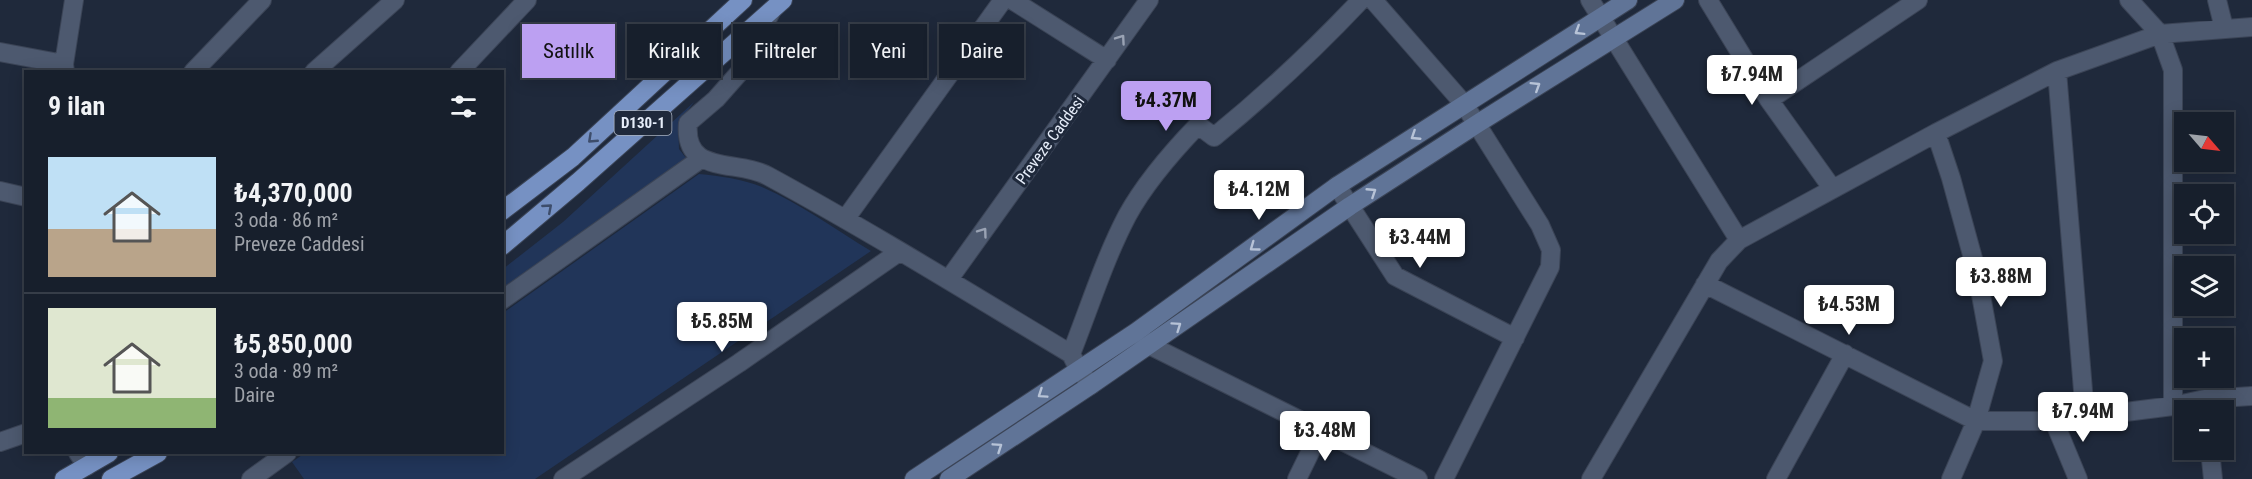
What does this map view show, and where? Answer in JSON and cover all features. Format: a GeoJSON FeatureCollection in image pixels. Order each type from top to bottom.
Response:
{"type":"FeatureCollection","features":[{"type":"Feature","properties":{"kind":"highway","name":"D130-1"},"geometry":{"type":"LineString","coordinates":[[504,209],[573,157],[743,0]]}},
{"type":"Feature","properties":{"kind":"highway","name":"D130-1"},"geometry":{"type":"LineString","coordinates":[[504,244],[578,182],[778,4]]}},
{"type":"Feature","properties":{"kind":"highway"},"geometry":{"type":"LineString","coordinates":[[52,479],[83,459],[105,454]]}},
{"type":"Feature","properties":{"kind":"highway"},"geometry":{"type":"LineString","coordinates":[[111,479],[156,454]]}},
{"type":"Feature","properties":{"kind":"highway"},"geometry":{"type":"LineString","coordinates":[[64,479],[83,459]]}},
{"type":"Feature","properties":{"kind":"main road"},"geometry":{"type":"LineString","coordinates":[[949,479],[1091,385],[1142,339],[1338,186],[1629,0]]}},
{"type":"Feature","properties":{"kind":"main road"},"geometry":{"type":"LineString","coordinates":[[914,479],[1075,362],[1142,339],[1675,0]]}},
{"type":"Feature","properties":{"kind":"street"},"geometry":{"type":"LineString","coordinates":[[0,52],[65,68],[74,0]]}},
{"type":"Feature","properties":{"kind":"street"},"geometry":{"type":"LineString","coordinates":[[195,70],[262,0]]}},
{"type":"Feature","properties":{"kind":"street"},"geometry":{"type":"LineString","coordinates":[[316,70],[395,0]]}},
{"type":"Feature","properties":{"kind":"street"},"geometry":{"type":"LineString","coordinates":[[461,70],[527,0]]}},
{"type":"Feature","properties":{"kind":"street"},"geometry":{"type":"LineString","coordinates":[[846,218],[1003,0]]}},
{"type":"Feature","properties":{"kind":"street"},"geometry":{"type":"LineString","coordinates":[[1012,0],[1107,60]]}},
{"type":"Feature","properties":{"kind":"street","name":"Preveze Caddesi"},"geometry":{"type":"LineString","coordinates":[[949,279],[1149,0]]}},
{"type":"Feature","properties":{"kind":"street"},"geometry":{"type":"LineString","coordinates":[[1075,362],[1117,238],[1128,214],[1170,154],[1198,125],[1214,137],[1250,108],[1314,50],[1361,0]]}},
{"type":"Feature","properties":{"kind":"street"},"geometry":{"type":"LineString","coordinates":[[1374,0],[1464,104],[1540,225],[1551,250],[1550,267],[1444,479]]}},
{"type":"Feature","properties":{"kind":"street"},"geometry":{"type":"LineString","coordinates":[[1590,0],[1739,240]]}},
{"type":"Feature","properties":{"kind":"street"},"geometry":{"type":"LineString","coordinates":[[1708,0],[1769,100],[1832,188]]}},
{"type":"Feature","properties":{"kind":"street"},"geometry":{"type":"LineString","coordinates":[[1769,100],[1918,0]]}},
{"type":"Feature","properties":{"kind":"street"},"geometry":{"type":"LineString","coordinates":[[1705,284],[1976,421],[2054,421],[2085,415],[2173,406],[2173,70],[2160,34],[2129,0]]}},
{"type":"Feature","properties":{"kind":"street"},"geometry":{"type":"LineString","coordinates":[[2217,0],[2224,28]]}},
{"type":"Feature","properties":{"kind":"street"},"geometry":{"type":"LineString","coordinates":[[778,4],[739,74],[716,99],[688,123],[687,138],[695,153],[711,164],[762,173],[846,218],[949,279],[1075,362],[1091,385]]}},
{"type":"Feature","properties":{"kind":"street"},"geometry":{"type":"LineString","coordinates":[[1591,479],[1719,261],[1739,240],[1832,188],[2057,71],[2160,34],[2252,27]]}},
{"type":"Feature","properties":{"kind":"street"},"geometry":{"type":"LineString","coordinates":[[2057,71],[2085,415]]}},
{"type":"Feature","properties":{"kind":"street"},"geometry":{"type":"LineString","coordinates":[[1936,133],[1977,273],[1993,361],[1976,421],[1951,479]]}},
{"type":"Feature","properties":{"kind":"street"},"geometry":{"type":"LineString","coordinates":[[504,299],[702,158]]}},
{"type":"Feature","properties":{"kind":"street"},"geometry":{"type":"LineString","coordinates":[[1338,186],[1395,276],[1515,338]]}},
{"type":"Feature","properties":{"kind":"street"},"geometry":{"type":"LineString","coordinates":[[0,191],[24,197]]}},
{"type":"Feature","properties":{"kind":"street"},"geometry":{"type":"LineString","coordinates":[[563,479],[739,363],[900,252]]}},
{"type":"Feature","properties":{"kind":"street"},"geometry":{"type":"LineString","coordinates":[[1142,339],[1418,479]]}},
{"type":"Feature","properties":{"kind":"street"},"geometry":{"type":"LineString","coordinates":[[1776,479],[1845,354]]}},
{"type":"Feature","properties":{"kind":"street"},"geometry":{"type":"LineString","coordinates":[[2232,400],[2252,396]]}},
{"type":"Feature","properties":{"kind":"street"},"geometry":{"type":"LineString","coordinates":[[2054,421],[2078,479]]}},
{"type":"Feature","properties":{"kind":"street"},"geometry":{"type":"LineString","coordinates":[[1297,479],[1321,430]]}},
{"type":"Feature","properties":{"kind":"street"},"geometry":{"type":"LineString","coordinates":[[0,442],[24,434]]}},
{"type":"Feature","properties":{"kind":"street"},"geometry":{"type":"LineString","coordinates":[[251,479],[286,454]]}},
{"type":"Feature","properties":{"kind":"street"},"geometry":{"type":"LineString","coordinates":[[2211,460],[2213,479]]}},
{"type":"Feature","properties":{"kind":"shaded area"},"geometry":{"type":"Polygon","coordinates":[[[694,102],[678,124],[679,149],[690,163],[504,292],[504,268],[563,222],[694,102]]]}},
{"type":"Feature","properties":{"kind":"shaded area"},"geometry":{"type":"Polygon","coordinates":[[[699,174],[739,180],[762,187],[804,209],[871,251],[535,479],[304,479],[292,462],[304,454],[504,454],[504,312],[699,174]]]}}]}
